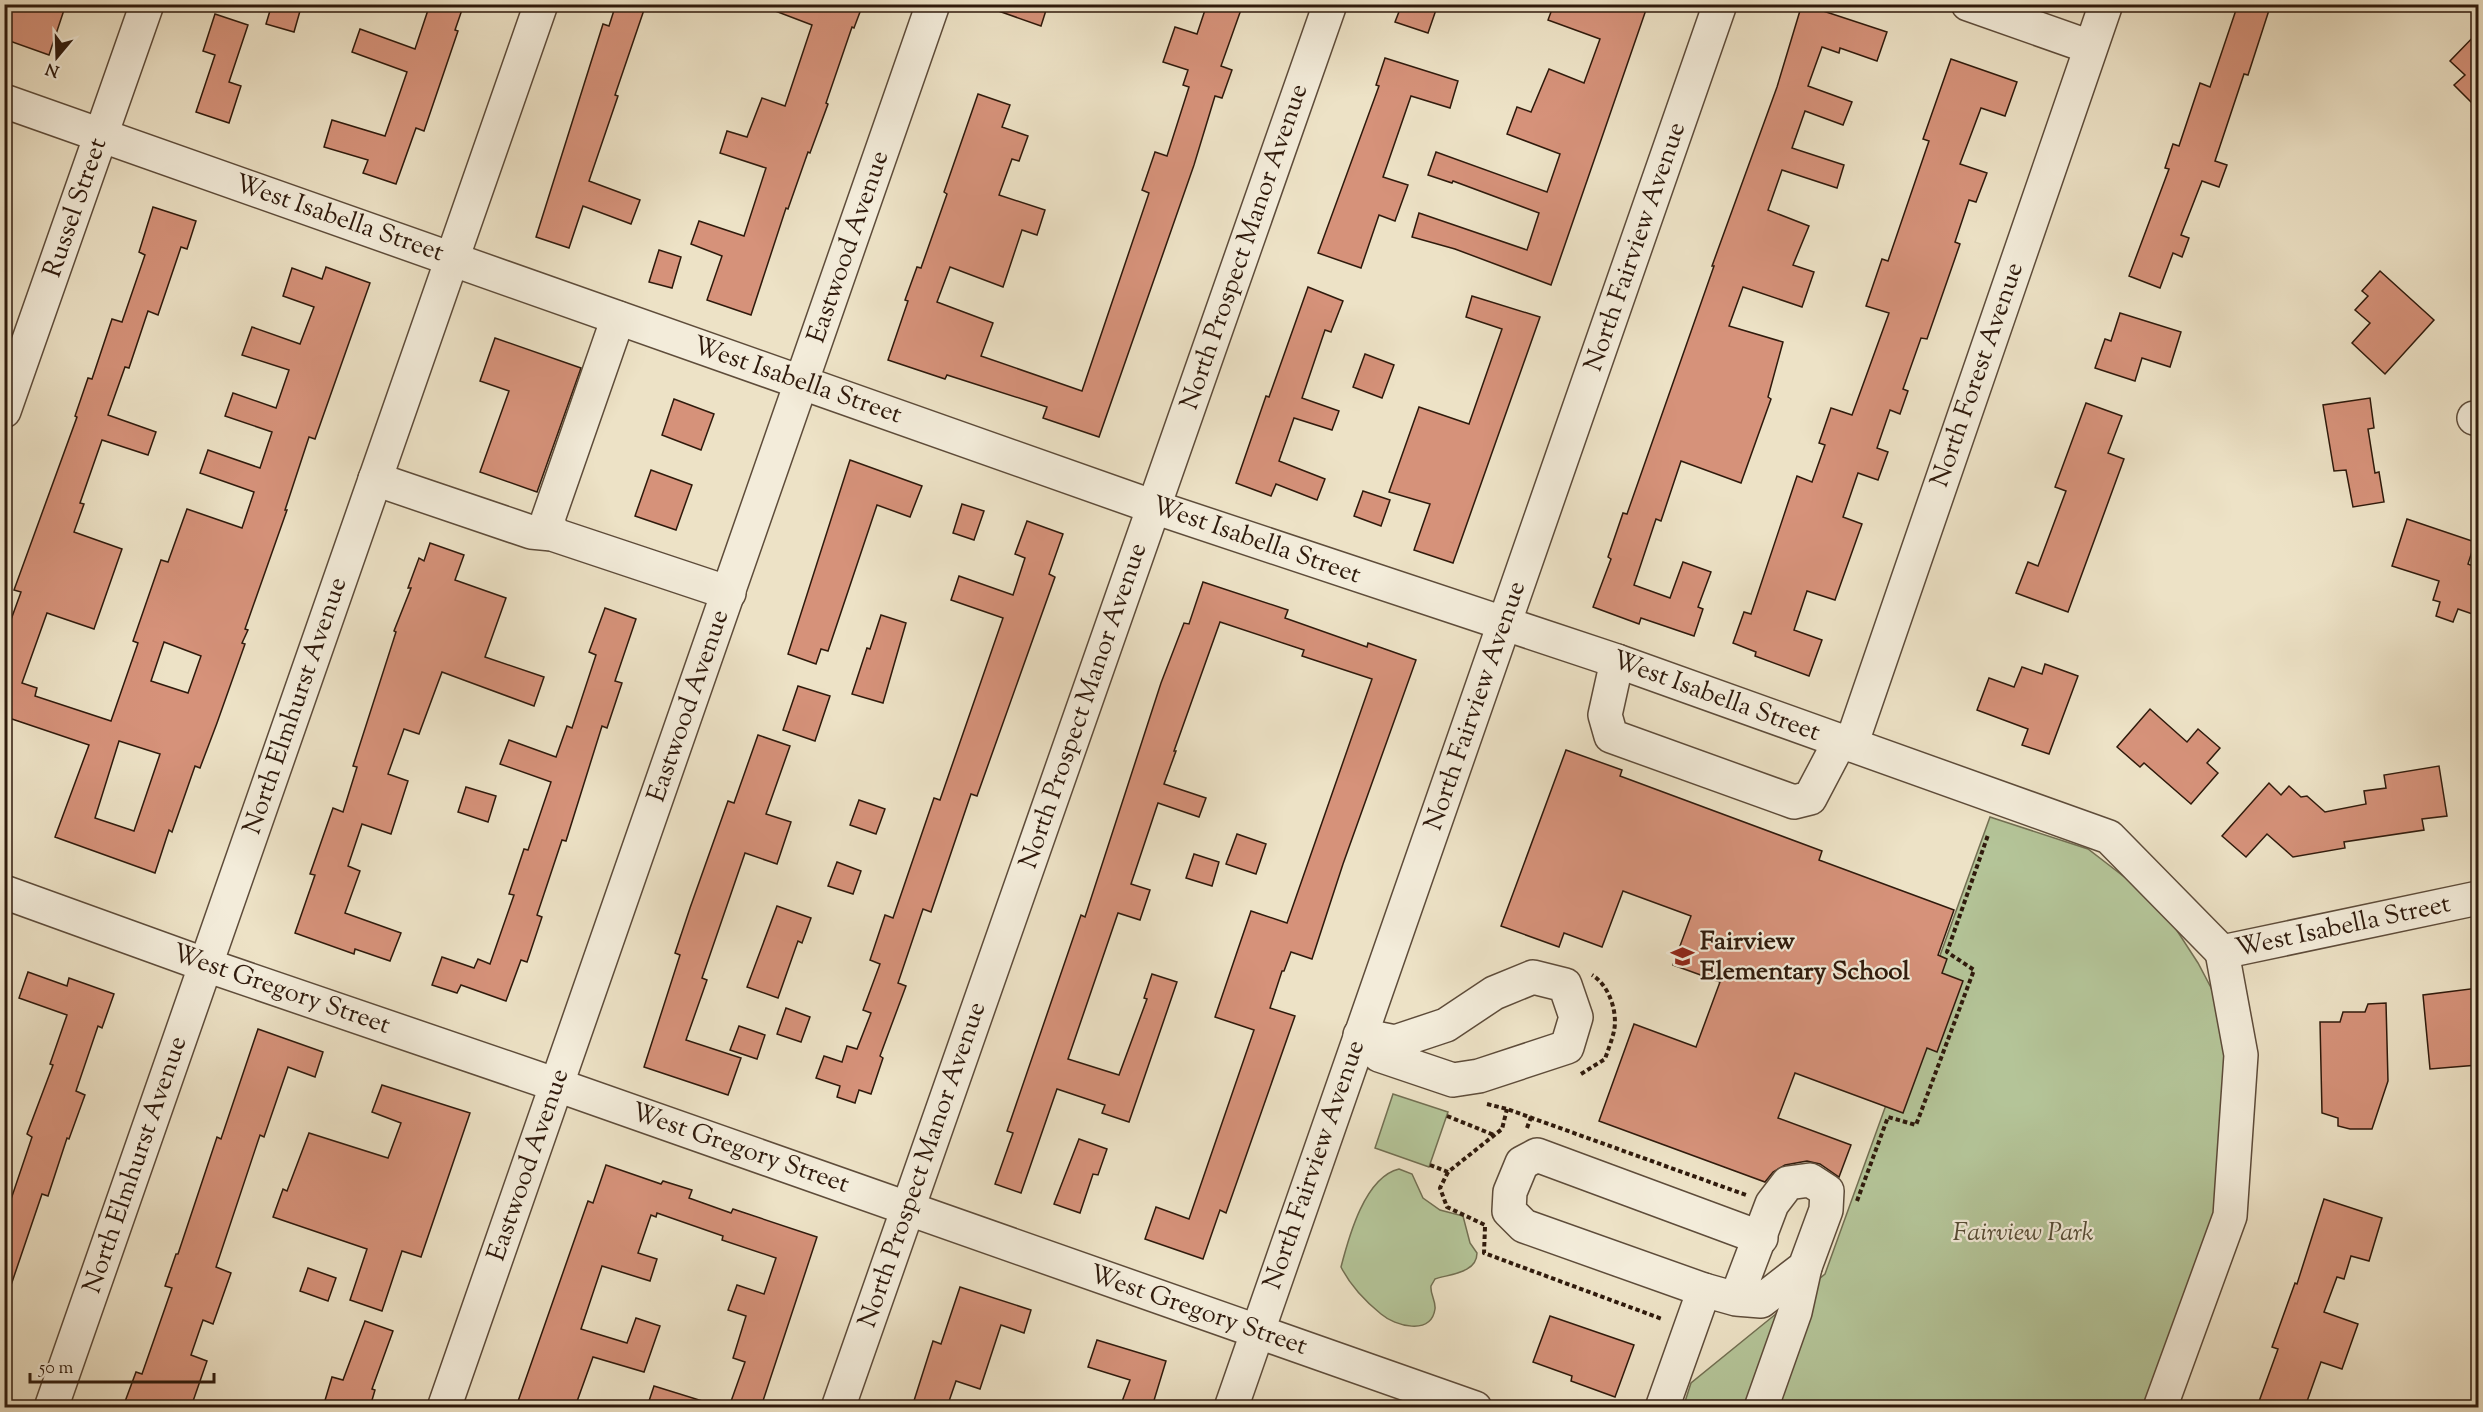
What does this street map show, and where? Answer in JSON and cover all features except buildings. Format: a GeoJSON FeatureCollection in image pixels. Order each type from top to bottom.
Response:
{"type":"FeatureCollection","features":[{"type":"Feature","properties":{"kind":"street","name":"Russel Street"},"geometry":{"type":"LineString","coordinates":[[4,411],[147,4]]}},
{"type":"Feature","properties":{"kind":"street","name":"North Elmhurst Avenue"},"geometry":{"type":"LineString","coordinates":[[51,1407],[541,4]]}},
{"type":"Feature","properties":{"kind":"street","name":"Eastwood Avenue"},"geometry":{"type":"LineString","coordinates":[[444,1407],[933,4]]}},
{"type":"Feature","properties":{"kind":"street","name":"North Prospect Manor Avenue"},"geometry":{"type":"LineString","coordinates":[[838,1407],[1330,4]]}},
{"type":"Feature","properties":{"kind":"street","name":"North Fairview Avenue"},"geometry":{"type":"LineString","coordinates":[[1231,1407],[1720,4]]}},
{"type":"Feature","properties":{"kind":"street"},"geometry":{"type":"LineString","coordinates":[[1968,4],[2090,47]]}},
{"type":"Feature","properties":{"kind":"street","name":"North Forest Avenue"},"geometry":{"type":"LineString","coordinates":[[1617,661],[1605,715],[1611,736],[1794,802],[1810,798],[1846,743],[2106,4]]}},
{"type":"Feature","properties":{"kind":"street","name":"West Isabella Street"},"geometry":{"type":"LineString","coordinates":[[4,101],[1154,507],[1617,661],[2109,837],[2222,952],[2478,898]]}},
{"type":"Feature","properties":{"kind":"street"},"geometry":{"type":"LineString","coordinates":[[552,534],[548,519],[618,318]]}},
{"type":"Feature","properties":{"kind":"street"},"geometry":{"type":"LineString","coordinates":[[375,480],[531,532],[552,534],[729,593]]}},
{"type":"Feature","properties":{"kind":"street","name":"West Gregory Street"},"geometry":{"type":"LineString","coordinates":[[4,892],[206,965],[557,1085],[1475,1407]]}},
{"type":"Feature","properties":{"kind":"street"},"geometry":{"type":"LineString","coordinates":[[2160,1407],[2230,1216],[2241,1055],[2222,952]]}},
{"type":"Feature","properties":{"kind":"street"},"geometry":{"type":"LineString","coordinates":[[1533,977],[1565,985],[1576,1017],[1567,1047],[1479,1076],[1453,1080],[1379,1055],[1360,1035],[1395,1042],[1446,1025],[1494,993],[1533,977]]}},
{"type":"Feature","properties":{"kind":"street"},"geometry":{"type":"LineString","coordinates":[[1761,1238],[1537,1155],[1522,1163],[1510,1192],[1509,1211],[1524,1227],[1736,1299],[1761,1300],[1805,1267]]}},
{"type":"Feature","properties":{"kind":"street"},"geometry":{"type":"LineString","coordinates":[[1736,1299],[1772,1204],[1788,1183],[1810,1180],[1827,1191],[1826,1210],[1805,1267],[1795,1312],[1761,1407]]}},
{"type":"Feature","properties":{"kind":"street"},"geometry":{"type":"LineString","coordinates":[[1662,1407],[1704,1290]]}},
{"type":"Feature","properties":{"kind":"path"},"geometry":{"type":"LineString","coordinates":[[1856,1205],[1888,1116],[1916,1125],[1974,970],[1947,951],[1988,835]]}},
{"type":"Feature","properties":{"kind":"path"},"geometry":{"type":"LineString","coordinates":[[1480,1102],[1507,1109],[1772,1204]]}},
{"type":"Feature","properties":{"kind":"path"},"geometry":{"type":"LineString","coordinates":[[1485,1225],[1447,1207],[1440,1188],[1448,1172],[1502,1129],[1507,1109]]}},
{"type":"Feature","properties":{"kind":"path"},"geometry":{"type":"LineString","coordinates":[[1447,1116],[1494,1135]]}},
{"type":"Feature","properties":{"kind":"path"},"geometry":{"type":"LineString","coordinates":[[1502,1129],[1513,1134]]}},
{"type":"Feature","properties":{"kind":"path"},"geometry":{"type":"LineString","coordinates":[[1430,1165],[1448,1172]]}},
{"type":"Feature","properties":{"kind":"green space","name":"Fairview Park"},"geometry":{"type":"Polygon","coordinates":[[[1990,817],[2088,849],[2127,879],[2174,926],[2198,963],[2218,1001],[2229,1055],[2227,1174],[2147,1407],[1683,1408],[1691,1383],[1825,1274],[1990,817]]]}},
{"type":"Feature","properties":{"kind":"green space"},"geometry":{"type":"Polygon","coordinates":[[[1393,1094],[1448,1112],[1429,1167],[1375,1148],[1393,1094]]]}},
{"type":"Feature","properties":{"kind":"green space"},"geometry":{"type":"Polygon","coordinates":[[[1399,1169],[1412,1174],[1423,1198],[1440,1210],[1463,1216],[1470,1243],[1477,1253],[1476,1260],[1468,1269],[1435,1279],[1431,1289],[1435,1309],[1427,1323],[1420,1326],[1403,1325],[1381,1314],[1358,1292],[1341,1267],[1354,1224],[1368,1195],[1387,1174],[1399,1169]]]}},
{"type":"Feature","properties":{"kind":"place","name":"Fairview Elementary School"},"geometry":{"type":"Point","coordinates":[1682,957]}}]}
